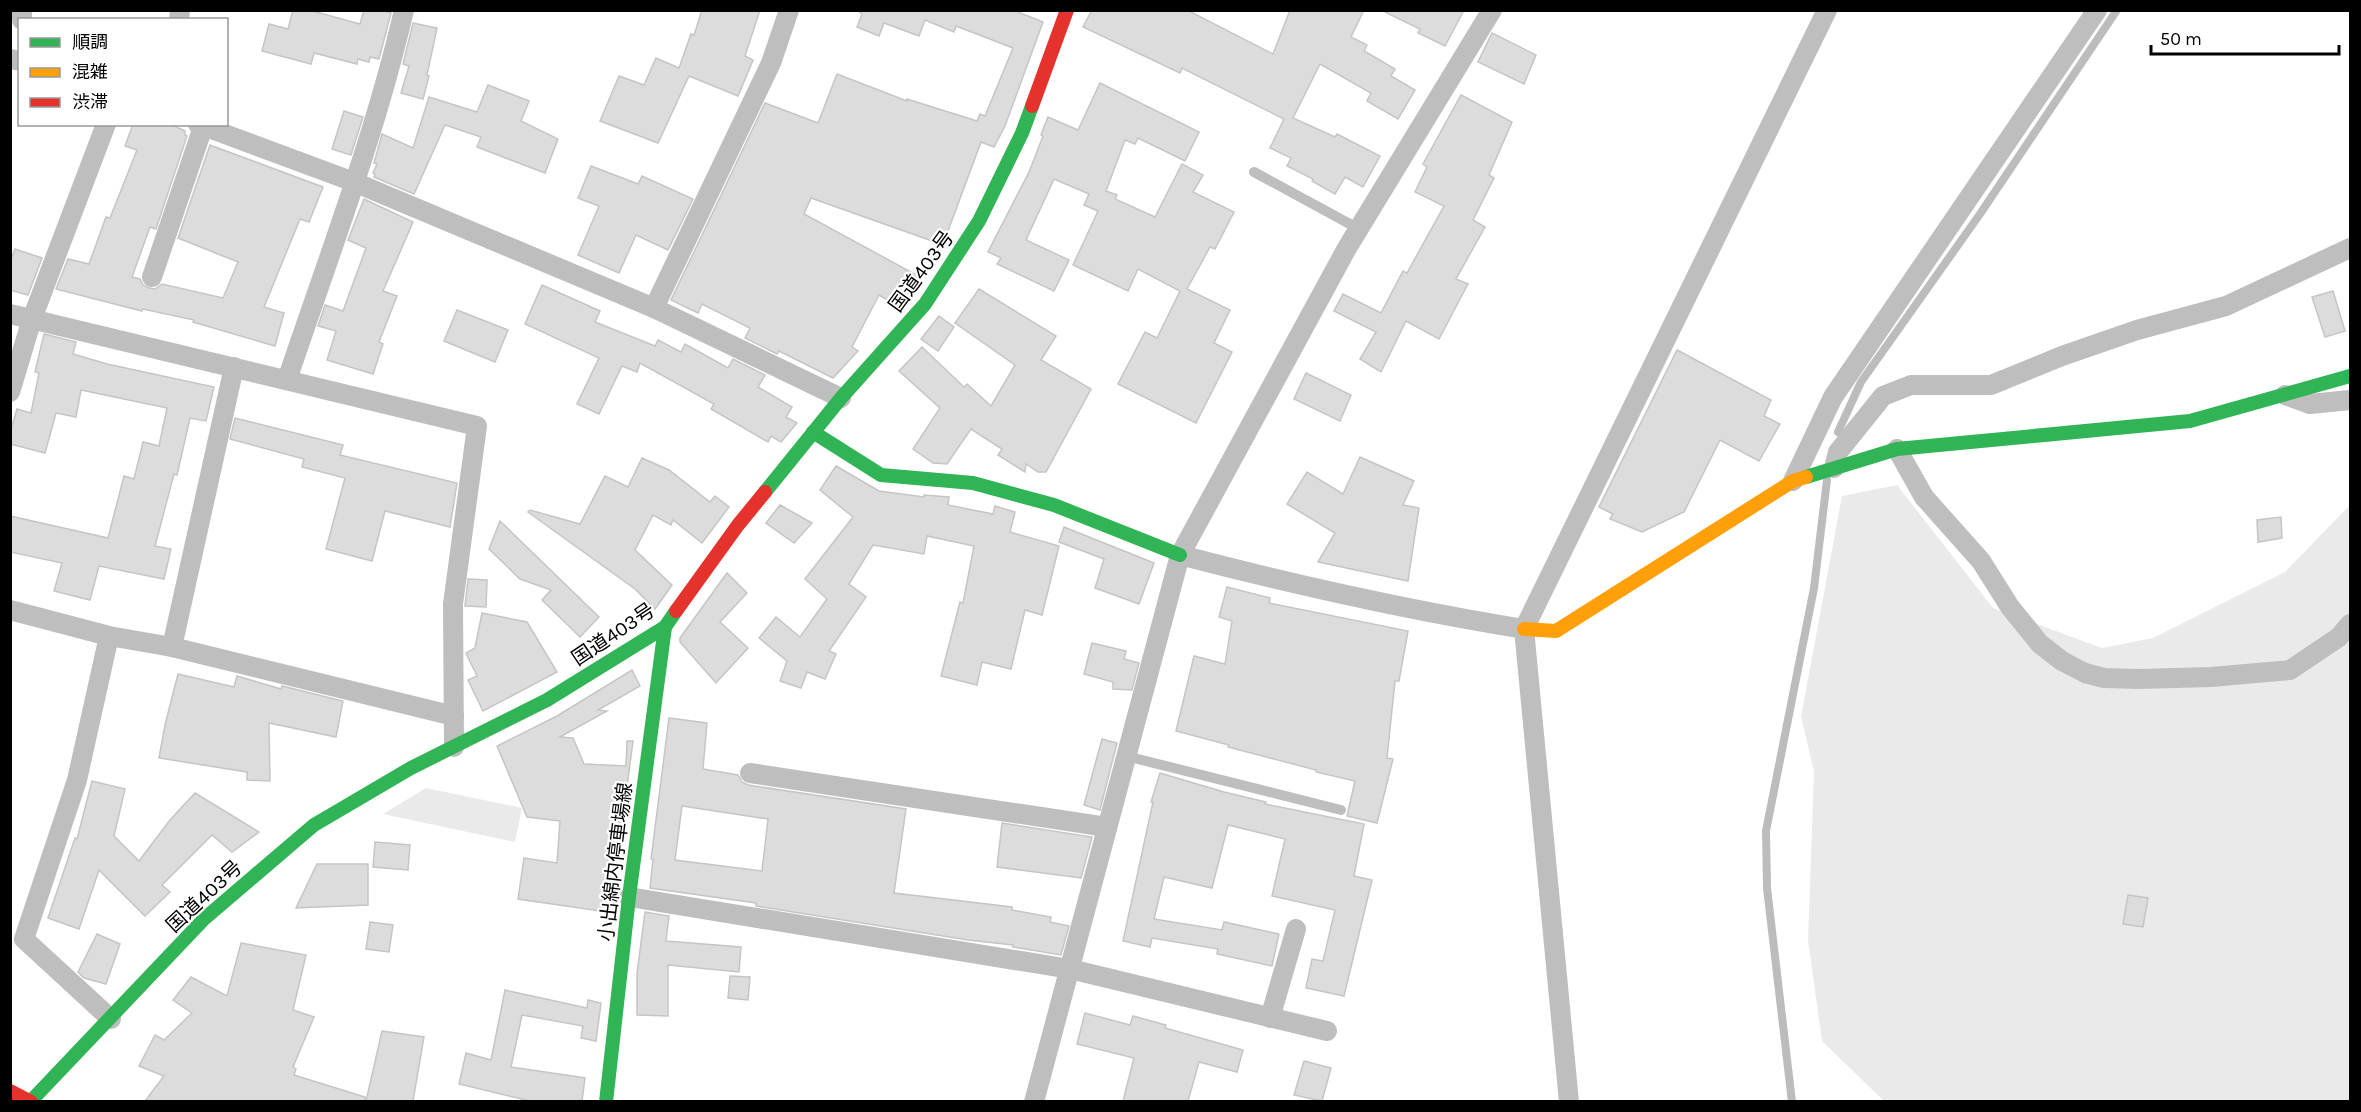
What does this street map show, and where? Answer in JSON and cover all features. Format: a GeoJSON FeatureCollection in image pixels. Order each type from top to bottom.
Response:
{"type":"FeatureCollection","features":[{"type":"Feature","properties":{"kind":"main road","name":"国道403号"},"geometry":{"type":"LineString","coordinates":[[31,1101],[204,919],[314,825],[411,768],[547,700],[665,627],[738,525],[841,398],[925,304],[979,221],[1022,133],[1067,10]]}},
{"type":"Feature","properties":{"kind":"main road"},"geometry":{"type":"LineString","coordinates":[[1524,629],[1557,631],[1793,481],[1834,468],[1897,449],[2190,421],[2350,376]]}},
{"type":"Feature","properties":{"kind":"main road"},"geometry":{"type":"LineString","coordinates":[[813,432],[881,475],[973,483],[1031,498],[1180,555]]}},
{"type":"Feature","properties":{"kind":"main road","name":"小出綿内停車場線"},"geometry":{"type":"LineString","coordinates":[[606,1101],[629,897],[665,627]]}},
{"type":"Feature","properties":{"kind":"main road"},"geometry":{"type":"LineString","coordinates":[[10,1090],[31,1101]]}},
{"type":"Feature","properties":{"kind":"street"},"geometry":{"type":"LineString","coordinates":[[287,380],[354,182],[393,56],[404,10]]}},
{"type":"Feature","properties":{"kind":"street"},"geometry":{"type":"LineString","coordinates":[[654,308],[771,63],[789,10]]}},
{"type":"Feature","properties":{"kind":"street"},"geometry":{"type":"LineString","coordinates":[[1034,1101],[1180,555],[1359,229],[1492,10]]}},
{"type":"Feature","properties":{"kind":"street"},"geometry":{"type":"LineString","coordinates":[[1569,1101],[1524,629],[1827,10]]}},
{"type":"Feature","properties":{"kind":"street"},"geometry":{"type":"LineString","coordinates":[[1793,481],[1833,398],[2097,10]]}},
{"type":"Feature","properties":{"kind":"street"},"geometry":{"type":"LineString","coordinates":[[10,392],[32,320],[105,126]]}},
{"type":"Feature","properties":{"kind":"street"},"geometry":{"type":"LineString","coordinates":[[152,277],[201,126]]}},
{"type":"Feature","properties":{"kind":"street"},"geometry":{"type":"LineString","coordinates":[[204,126],[354,182],[654,308],[841,398]]}},
{"type":"Feature","properties":{"kind":"street"},"geometry":{"type":"LineString","coordinates":[[1834,468],[1839,452],[1883,396],[1911,385],[1991,385],[2062,356],[2137,330],[2226,306],[2350,248]]}},
{"type":"Feature","properties":{"kind":"street"},"geometry":{"type":"LineString","coordinates":[[10,314],[477,426],[453,604],[454,747]]}},
{"type":"Feature","properties":{"kind":"street"},"geometry":{"type":"LineString","coordinates":[[172,647],[234,367]]}},
{"type":"Feature","properties":{"kind":"street"},"geometry":{"type":"LineString","coordinates":[[2285,395],[2310,404],[2350,400]]}},
{"type":"Feature","properties":{"kind":"street"},"geometry":{"type":"LineString","coordinates":[[1897,449],[1924,497],[1981,561],[2010,607],[2040,644],[2062,661],[2085,673],[2104,678],[2139,679],[2211,677],[2290,670],[2339,637],[2350,624]]}},
{"type":"Feature","properties":{"kind":"street"},"geometry":{"type":"LineString","coordinates":[[1180,555],[1291,584],[1425,613],[1524,629]]}},
{"type":"Feature","properties":{"kind":"street"},"geometry":{"type":"LineString","coordinates":[[10,610],[109,636],[172,647],[454,716]]}},
{"type":"Feature","properties":{"kind":"street"},"geometry":{"type":"LineString","coordinates":[[109,636],[77,780],[24,939],[111,1019]]}},
{"type":"Feature","properties":{"kind":"street"},"geometry":{"type":"LineString","coordinates":[[750,773],[1107,827]]}},
{"type":"Feature","properties":{"kind":"street"},"geometry":{"type":"LineString","coordinates":[[629,897],[1070,969],[1327,1031]]}},
{"type":"Feature","properties":{"kind":"street"},"geometry":{"type":"LineString","coordinates":[[1270,1017],[1296,929]]}},
{"type":"Feature","properties":{"kind":"lane"},"geometry":{"type":"LineString","coordinates":[[1254,172],[1359,229]]}},
{"type":"Feature","properties":{"kind":"lane"},"geometry":{"type":"LineString","coordinates":[[1126,756],[1341,810]]}},
{"type":"Feature","properties":{"kind":"shaded area"},"geometry":{"type":"Polygon","coordinates":[[[1897,485],[1993,608],[2102,648],[2153,638],[2285,572],[2350,505],[2350,1101],[1884,1101],[1822,1041],[1808,940],[1814,771],[1801,717],[1842,496],[1897,485]]]}},
{"type":"Feature","properties":{"kind":"shaded area"},"geometry":{"type":"Polygon","coordinates":[[[426,788],[522,808],[515,842],[383,814],[426,788]]]}},
{"type":"Feature","properties":{"kind":"building"},"geometry":{"type":"Polygon","coordinates":[[[293,10],[309,10],[360,24],[364,10],[391,13],[379,59],[370,57],[369,62],[358,59],[357,64],[314,53],[311,64],[262,51],[269,24],[288,29],[293,10]]]}},
{"type":"Feature","properties":{"kind":"building"},"geometry":{"type":"Polygon","coordinates":[[[702,10],[760,10],[745,56],[753,60],[738,96],[689,76],[658,143],[600,121],[619,76],[644,85],[656,58],[679,68],[702,10]]]}},
{"type":"Feature","properties":{"kind":"building"},"geometry":{"type":"Polygon","coordinates":[[[857,10],[1013,10],[1043,22],[1005,126],[994,147],[981,142],[945,239],[939,235],[935,242],[811,198],[804,214],[920,277],[898,306],[879,295],[852,347],[858,351],[833,378],[779,351],[777,354],[745,338],[750,328],[702,304],[698,313],[671,300],[765,103],[818,123],[837,74],[907,101],[907,99],[977,121],[980,114],[985,116],[1013,48],[956,26],[954,32],[925,20],[919,36],[884,23],[879,36],[857,27],[862,14],[857,10]]]}},
{"type":"Feature","properties":{"kind":"building"},"geometry":{"type":"Polygon","coordinates":[[[1092,10],[1187,10],[1273,54],[1290,10],[1364,10],[1351,37],[1367,45],[1364,51],[1395,69],[1391,76],[1415,90],[1398,119],[1367,101],[1371,93],[1320,64],[1293,118],[1335,137],[1337,134],[1380,156],[1363,187],[1345,177],[1335,194],[1312,181],[1313,179],[1287,166],[1291,158],[1270,148],[1284,119],[1182,68],[1180,73],[1083,27],[1092,10]]]}},
{"type":"Feature","properties":{"kind":"building"},"geometry":{"type":"Polygon","coordinates":[[[1381,10],[1464,10],[1445,46],[1418,33],[1420,29],[1381,10]]]}},
{"type":"Feature","properties":{"kind":"building"},"geometry":{"type":"Polygon","coordinates":[[[413,23],[437,28],[423,99],[401,93],[409,66],[403,64],[413,23]]]}},
{"type":"Feature","properties":{"kind":"building"},"geometry":{"type":"Polygon","coordinates":[[[1492,33],[1536,55],[1524,84],[1478,62],[1492,33]]]}},
{"type":"Feature","properties":{"kind":"building"},"geometry":{"type":"Polygon","coordinates":[[[1100,83],[1199,132],[1185,161],[1138,138],[1135,144],[1125,140],[1106,191],[1117,195],[1115,199],[1155,217],[1182,164],[1203,175],[1193,192],[1234,212],[1215,249],[1210,247],[1187,289],[1230,310],[1214,343],[1232,352],[1196,423],[1118,384],[1145,332],[1157,338],[1180,291],[1138,269],[1128,291],[1073,265],[1098,211],[1084,205],[1089,194],[1054,179],[1026,240],[1069,260],[1054,291],[997,264],[1001,258],[988,252],[1029,172],[1048,117],[1078,130],[1100,83]]]}},
{"type":"Feature","properties":{"kind":"building"},"geometry":{"type":"Polygon","coordinates":[[[488,85],[529,101],[521,121],[558,139],[545,173],[477,147],[481,137],[445,125],[414,194],[374,177],[373,173],[377,164],[374,163],[382,134],[413,148],[429,97],[477,112],[488,85]]]}},
{"type":"Feature","properties":{"kind":"building"},"geometry":{"type":"Polygon","coordinates":[[[1461,95],[1512,122],[1489,175],[1494,178],[1473,220],[1485,227],[1456,279],[1468,284],[1439,339],[1406,321],[1381,372],[1360,359],[1376,332],[1334,311],[1343,294],[1381,313],[1403,271],[1407,273],[1444,206],[1415,192],[1427,167],[1423,164],[1461,95]]]}},
{"type":"Feature","properties":{"kind":"building"},"geometry":{"type":"Polygon","coordinates":[[[344,111],[363,117],[351,155],[332,149],[344,111]]]}},
{"type":"Feature","properties":{"kind":"building"},"geometry":{"type":"Polygon","coordinates":[[[132,126],[174,126],[185,131],[187,136],[156,229],[150,227],[132,277],[140,279],[143,285],[149,288],[155,289],[162,284],[223,298],[238,262],[178,238],[210,145],[323,187],[309,222],[300,219],[264,307],[284,313],[275,346],[193,322],[194,320],[143,309],[142,311],[56,289],[68,259],[89,264],[106,217],[110,218],[137,150],[125,146],[132,126]]]}},
{"type":"Feature","properties":{"kind":"building"},"geometry":{"type":"Polygon","coordinates":[[[591,166],[638,184],[642,176],[693,199],[668,250],[636,235],[619,273],[578,255],[599,206],[578,198],[591,166]]]}},
{"type":"Feature","properties":{"kind":"building"},"geometry":{"type":"Polygon","coordinates":[[[364,199],[413,222],[383,291],[397,296],[379,342],[383,344],[373,374],[327,360],[336,331],[318,326],[325,305],[343,311],[366,248],[348,240],[364,199]]]}},
{"type":"Feature","properties":{"kind":"building"},"geometry":{"type":"Polygon","coordinates":[[[15,249],[42,258],[28,295],[10,290],[10,262],[15,249]]]}},
{"type":"Feature","properties":{"kind":"building"},"geometry":{"type":"Polygon","coordinates":[[[542,285],[600,311],[595,322],[655,346],[658,340],[681,352],[685,344],[728,368],[733,359],[765,375],[758,387],[792,407],[786,417],[797,423],[781,442],[771,436],[768,442],[711,409],[714,404],[640,363],[637,372],[622,366],[599,414],[577,404],[599,358],[525,324],[542,285]]]}},
{"type":"Feature","properties":{"kind":"building"},"geometry":{"type":"Polygon","coordinates":[[[979,289],[1056,336],[1041,360],[1091,389],[1046,472],[1038,472],[1026,464],[1025,472],[998,455],[1002,449],[971,429],[947,464],[933,463],[913,449],[940,408],[899,371],[922,347],[964,387],[967,384],[991,406],[1015,365],[955,323],[979,289]]]}},
{"type":"Feature","properties":{"kind":"building"},"geometry":{"type":"Polygon","coordinates":[[[2333,291],[2345,331],[2325,337],[2312,297],[2333,291]]]}},
{"type":"Feature","properties":{"kind":"building"},"geometry":{"type":"Polygon","coordinates":[[[457,310],[508,330],[495,362],[444,341],[457,310]]]}},
{"type":"Feature","properties":{"kind":"building"},"geometry":{"type":"Polygon","coordinates":[[[939,316],[954,327],[938,351],[921,339],[939,316]]]}},
{"type":"Feature","properties":{"kind":"building"},"geometry":{"type":"Polygon","coordinates":[[[44,334],[76,342],[73,354],[107,364],[214,387],[206,421],[190,418],[177,475],[174,474],[155,546],[171,549],[164,579],[99,566],[90,600],[54,591],[62,563],[10,552],[10,516],[108,538],[124,476],[134,479],[143,442],[159,446],[167,408],[81,390],[76,417],[56,413],[45,453],[10,444],[10,433],[17,409],[31,413],[39,373],[35,372],[44,334]]]}},
{"type":"Feature","properties":{"kind":"building"},"geometry":{"type":"Polygon","coordinates":[[[1677,350],[1771,400],[1764,416],[1780,424],[1759,461],[1720,440],[1684,512],[1642,532],[1610,519],[1613,514],[1599,507],[1677,350]]]}},
{"type":"Feature","properties":{"kind":"building"},"geometry":{"type":"Polygon","coordinates":[[[1306,373],[1351,395],[1340,421],[1294,399],[1306,373]]]}},
{"type":"Feature","properties":{"kind":"building"},"geometry":{"type":"Polygon","coordinates":[[[235,418],[343,445],[340,455],[457,483],[450,527],[385,511],[372,561],[326,549],[345,478],[302,467],[304,459],[230,439],[235,418]]]}},
{"type":"Feature","properties":{"kind":"building"},"geometry":{"type":"Polygon","coordinates":[[[1360,457],[1414,481],[1403,505],[1419,508],[1408,581],[1318,562],[1335,533],[1287,504],[1307,472],[1343,494],[1360,457]]]}},
{"type":"Feature","properties":{"kind":"building"},"geometry":{"type":"Polygon","coordinates":[[[642,458],[669,470],[710,502],[715,496],[729,507],[702,543],[673,520],[671,525],[653,515],[635,550],[672,585],[655,609],[635,589],[528,512],[530,510],[580,524],[605,476],[628,487],[642,458]]]}},
{"type":"Feature","properties":{"kind":"building"},"geometry":{"type":"Polygon","coordinates":[[[836,466],[879,491],[924,497],[924,495],[949,497],[948,505],[993,514],[995,506],[1015,512],[1010,532],[1059,546],[1042,615],[1025,610],[1011,669],[982,662],[977,685],[941,676],[960,602],[963,603],[974,546],[927,536],[924,554],[873,545],[849,584],[866,597],[829,651],[836,654],[825,679],[807,672],[801,688],[780,681],[787,661],[759,638],[776,617],[800,637],[827,599],[805,579],[853,517],[820,490],[836,466]]]}},
{"type":"Feature","properties":{"kind":"building"},"geometry":{"type":"Polygon","coordinates":[[[780,505],[812,523],[794,543],[766,523],[780,505]]]}},
{"type":"Feature","properties":{"kind":"building"},"geometry":{"type":"Polygon","coordinates":[[[2281,517],[2282,538],[2258,542],[2257,520],[2281,517]]]}},
{"type":"Feature","properties":{"kind":"building"},"geometry":{"type":"Polygon","coordinates":[[[500,521],[599,617],[580,637],[542,600],[551,590],[520,579],[489,549],[500,521]]]}},
{"type":"Feature","properties":{"kind":"building"},"geometry":{"type":"Polygon","coordinates":[[[1064,527],[1154,563],[1139,604],[1095,588],[1104,559],[1059,542],[1064,527]]]}},
{"type":"Feature","properties":{"kind":"building"},"geometry":{"type":"Polygon","coordinates":[[[727,573],[747,593],[720,622],[748,648],[716,683],[680,642],[680,638],[727,573]]]}},
{"type":"Feature","properties":{"kind":"building"},"geometry":{"type":"Polygon","coordinates":[[[468,579],[487,580],[486,607],[465,606],[468,579]]]}},
{"type":"Feature","properties":{"kind":"building"},"geometry":{"type":"Polygon","coordinates":[[[1227,587],[1270,598],[1269,603],[1408,631],[1399,681],[1395,681],[1387,758],[1393,759],[1377,823],[1347,816],[1355,781],[1316,772],[1316,770],[1176,731],[1194,656],[1225,664],[1232,621],[1219,617],[1227,587]]]}},
{"type":"Feature","properties":{"kind":"building"},"geometry":{"type":"Polygon","coordinates":[[[482,613],[527,622],[557,672],[483,711],[468,680],[477,676],[466,653],[475,648],[482,613]]]}},
{"type":"Feature","properties":{"kind":"building"},"geometry":{"type":"Polygon","coordinates":[[[1092,643],[1126,651],[1124,659],[1139,663],[1132,690],[1113,689],[1113,682],[1084,674],[1092,643]]]}},
{"type":"Feature","properties":{"kind":"building"},"geometry":{"type":"Polygon","coordinates":[[[632,670],[640,686],[598,710],[607,711],[560,737],[573,738],[584,764],[626,766],[627,741],[633,741],[618,856],[609,855],[600,911],[518,899],[524,858],[557,863],[560,821],[527,817],[497,746],[557,716],[632,670]]]}},
{"type":"Feature","properties":{"kind":"building"},"geometry":{"type":"Polygon","coordinates":[[[178,674],[234,687],[237,676],[281,689],[282,686],[343,701],[336,737],[269,723],[270,781],[247,780],[247,772],[159,758],[178,674]]]}},
{"type":"Feature","properties":{"kind":"building"},"geometry":{"type":"Polygon","coordinates":[[[669,718],[707,723],[703,769],[738,775],[742,782],[748,785],[906,809],[894,893],[1012,907],[1012,910],[1051,917],[1050,922],[1069,926],[1061,955],[1013,947],[1013,945],[968,940],[756,906],[756,903],[650,888],[653,859],[651,859],[669,718]],[[682,806],[675,860],[762,871],[768,819],[682,806]]]}},
{"type":"Feature","properties":{"kind":"building"},"geometry":{"type":"Polygon","coordinates":[[[1102,739],[1117,743],[1100,810],[1084,805],[1102,739]]]}},
{"type":"Feature","properties":{"kind":"building"},"geometry":{"type":"Polygon","coordinates":[[[1160,773],[1266,802],[1265,804],[1364,824],[1354,876],[1372,880],[1344,996],[1306,988],[1312,959],[1323,961],[1335,910],[1272,896],[1285,839],[1228,825],[1212,888],[1164,877],[1154,919],[1222,930],[1224,922],[1279,934],[1272,966],[1217,954],[1218,949],[1152,938],[1150,947],[1123,941],[1153,802],[1151,802],[1160,773]]]}},
{"type":"Feature","properties":{"kind":"building"},"geometry":{"type":"Polygon","coordinates":[[[92,781],[125,789],[114,836],[139,861],[170,820],[195,793],[259,832],[232,852],[212,835],[162,885],[170,892],[145,916],[99,870],[79,929],[48,918],[75,838],[77,839],[92,781]]]}},
{"type":"Feature","properties":{"kind":"building"},"geometry":{"type":"Polygon","coordinates":[[[1002,823],[1092,837],[1081,878],[997,867],[1002,823]]]}},
{"type":"Feature","properties":{"kind":"building"},"geometry":{"type":"Polygon","coordinates":[[[375,842],[410,845],[408,870],[373,867],[375,842]]]}},
{"type":"Feature","properties":{"kind":"building"},"geometry":{"type":"Polygon","coordinates":[[[317,864],[368,864],[368,905],[296,908],[317,864]]]}},
{"type":"Feature","properties":{"kind":"building"},"geometry":{"type":"Polygon","coordinates":[[[2128,895],[2148,898],[2143,927],[2123,924],[2128,895]]]}},
{"type":"Feature","properties":{"kind":"building"},"geometry":{"type":"Polygon","coordinates":[[[645,912],[669,916],[666,941],[741,947],[739,972],[668,965],[668,1016],[637,1015],[637,973],[645,912]]]}},
{"type":"Feature","properties":{"kind":"building"},"geometry":{"type":"Polygon","coordinates":[[[370,922],[393,925],[389,952],[366,949],[370,922]]]}},
{"type":"Feature","properties":{"kind":"building"},"geometry":{"type":"Polygon","coordinates":[[[97,934],[120,944],[106,984],[84,978],[78,972],[97,934]]]}},
{"type":"Feature","properties":{"kind":"building"},"geometry":{"type":"Polygon","coordinates":[[[241,943],[306,955],[293,1010],[314,1017],[293,1067],[296,1069],[294,1075],[365,1097],[365,1101],[145,1101],[164,1076],[139,1066],[155,1035],[164,1040],[192,1013],[173,1000],[191,977],[227,996],[241,943]]]}},
{"type":"Feature","properties":{"kind":"building"},"geometry":{"type":"Polygon","coordinates":[[[730,976],[750,977],[748,1000],[728,998],[730,976]]]}},
{"type":"Feature","properties":{"kind":"building"},"geometry":{"type":"Polygon","coordinates":[[[505,990],[587,1008],[588,1000],[601,1003],[596,1041],[581,1038],[583,1026],[522,1015],[511,1067],[585,1078],[582,1101],[530,1101],[459,1084],[466,1053],[491,1060],[505,990]]]}},
{"type":"Feature","properties":{"kind":"building"},"geometry":{"type":"Polygon","coordinates":[[[1085,1013],[1130,1025],[1133,1016],[1166,1025],[1165,1028],[1243,1050],[1237,1072],[1199,1062],[1188,1101],[1123,1101],[1134,1058],[1077,1044],[1085,1013]]]}},
{"type":"Feature","properties":{"kind":"building"},"geometry":{"type":"Polygon","coordinates":[[[382,1031],[424,1037],[413,1101],[366,1101],[382,1031]]]}},
{"type":"Feature","properties":{"kind":"building"},"geometry":{"type":"Polygon","coordinates":[[[1304,1061],[1331,1068],[1322,1101],[1294,1095],[1304,1061]]]}},
{"type":"Feature","properties":{"kind":"waterway"},"geometry":{"type":"LineString","coordinates":[[1838,432],[1861,382],[1980,214],[2117,10]]}},
{"type":"Feature","properties":{"kind":"waterway"},"geometry":{"type":"LineString","coordinates":[[1792,1102],[1767,888],[1766,831],[1814,588],[1827,480]]}},
{"type":"Feature","properties":{"kind":"traffic: fast"},"geometry":{"type":"LineString","coordinates":[[765,492],[841,398],[925,304],[979,221],[1022,133],[1032,106]]}},
{"type":"Feature","properties":{"kind":"traffic: fast"},"geometry":{"type":"LineString","coordinates":[[1806,477],[1897,449],[2190,421],[2350,376]]}},
{"type":"Feature","properties":{"kind":"traffic: fast"},"geometry":{"type":"LineString","coordinates":[[813,432],[881,475],[973,483],[1054,505],[1180,555]]}},
{"type":"Feature","properties":{"kind":"traffic: fast"},"geometry":{"type":"LineString","coordinates":[[30,1102],[204,919],[314,825],[411,768],[547,700],[665,627],[676,611]]}},
{"type":"Feature","properties":{"kind":"traffic: fast"},"geometry":{"type":"LineString","coordinates":[[606,1102],[629,897],[665,627]]}},
{"type":"Feature","properties":{"kind":"traffic: slow"},"geometry":{"type":"LineString","coordinates":[[1524,629],[1556,631],[1793,481],[1806,477]]}},
{"type":"Feature","properties":{"kind":"traffic: jam"},"geometry":{"type":"LineString","coordinates":[[1032,106],[1067,10]]}},
{"type":"Feature","properties":{"kind":"traffic: jam"},"geometry":{"type":"LineString","coordinates":[[676,611],[738,525],[765,492]]}},
{"type":"Feature","properties":{"kind":"traffic: jam"},"geometry":{"type":"LineString","coordinates":[[10,1091],[31,1102]]}}]}
